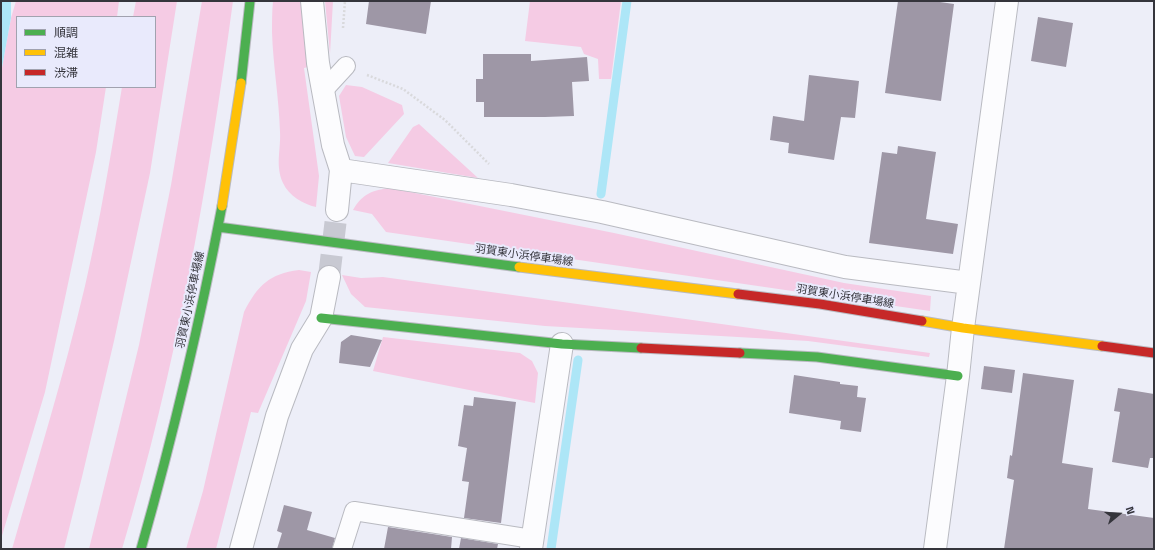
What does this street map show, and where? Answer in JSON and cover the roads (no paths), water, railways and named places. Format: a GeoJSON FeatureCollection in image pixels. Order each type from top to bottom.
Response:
{"type":"FeatureCollection","features":[{"type":"Feature","properties":{"kind":"main road"},"geometry":{"type":"LineString","coordinates":[[218,227],[241,85],[250,1]]}},
{"type":"Feature","properties":{"kind":"main road","name":"羽賀東小浜停車場線"},"geometry":{"type":"LineString","coordinates":[[141,549],[170,446],[186,380],[218,227],[648,284],[820,304],[963,328],[1154,353]]}},
{"type":"Feature","properties":{"kind":"main road"},"geometry":{"type":"LineString","coordinates":[[321,318],[562,344],[817,357],[958,376]]}},
{"type":"Feature","properties":{"kind":"street"},"geometry":{"type":"LineString","coordinates":[[312,1],[318,63],[333,145],[341,170],[337,210]]}},
{"type":"Feature","properties":{"kind":"street"},"geometry":{"type":"LineString","coordinates":[[935,549],[1007,1]]}},
{"type":"Feature","properties":{"kind":"street"},"geometry":{"type":"LineString","coordinates":[[341,170],[512,196],[602,212],[845,267],[969,283]]}},
{"type":"Feature","properties":{"kind":"street"},"geometry":{"type":"LineString","coordinates":[[241,549],[277,416],[302,349],[321,318],[329,277]]}},
{"type":"Feature","properties":{"kind":"street"},"geometry":{"type":"LineString","coordinates":[[531,544],[562,344]]}},
{"type":"Feature","properties":{"kind":"lane"},"geometry":{"type":"LineString","coordinates":[[323,91],[346,66]]}},
{"type":"Feature","properties":{"kind":"lane"},"geometry":{"type":"LineString","coordinates":[[342,549],[354,511],[531,544]]}},
{"type":"Feature","properties":{"kind":"water"},"geometry":{"type":"Polygon","coordinates":[[[1,1],[11,1],[11,18],[1,73],[1,1]]]}},
{"type":"Feature","properties":{"kind":"waterway"},"geometry":{"type":"LineString","coordinates":[[601,194],[627,1]]}},
{"type":"Feature","properties":{"kind":"waterway"},"geometry":{"type":"LineString","coordinates":[[551,549],[578,360]]}},
{"type":"Feature","properties":{"kind":"tunnel"},"geometry":{"type":"LineString","coordinates":[[329,277],[337,210]]}}]}
